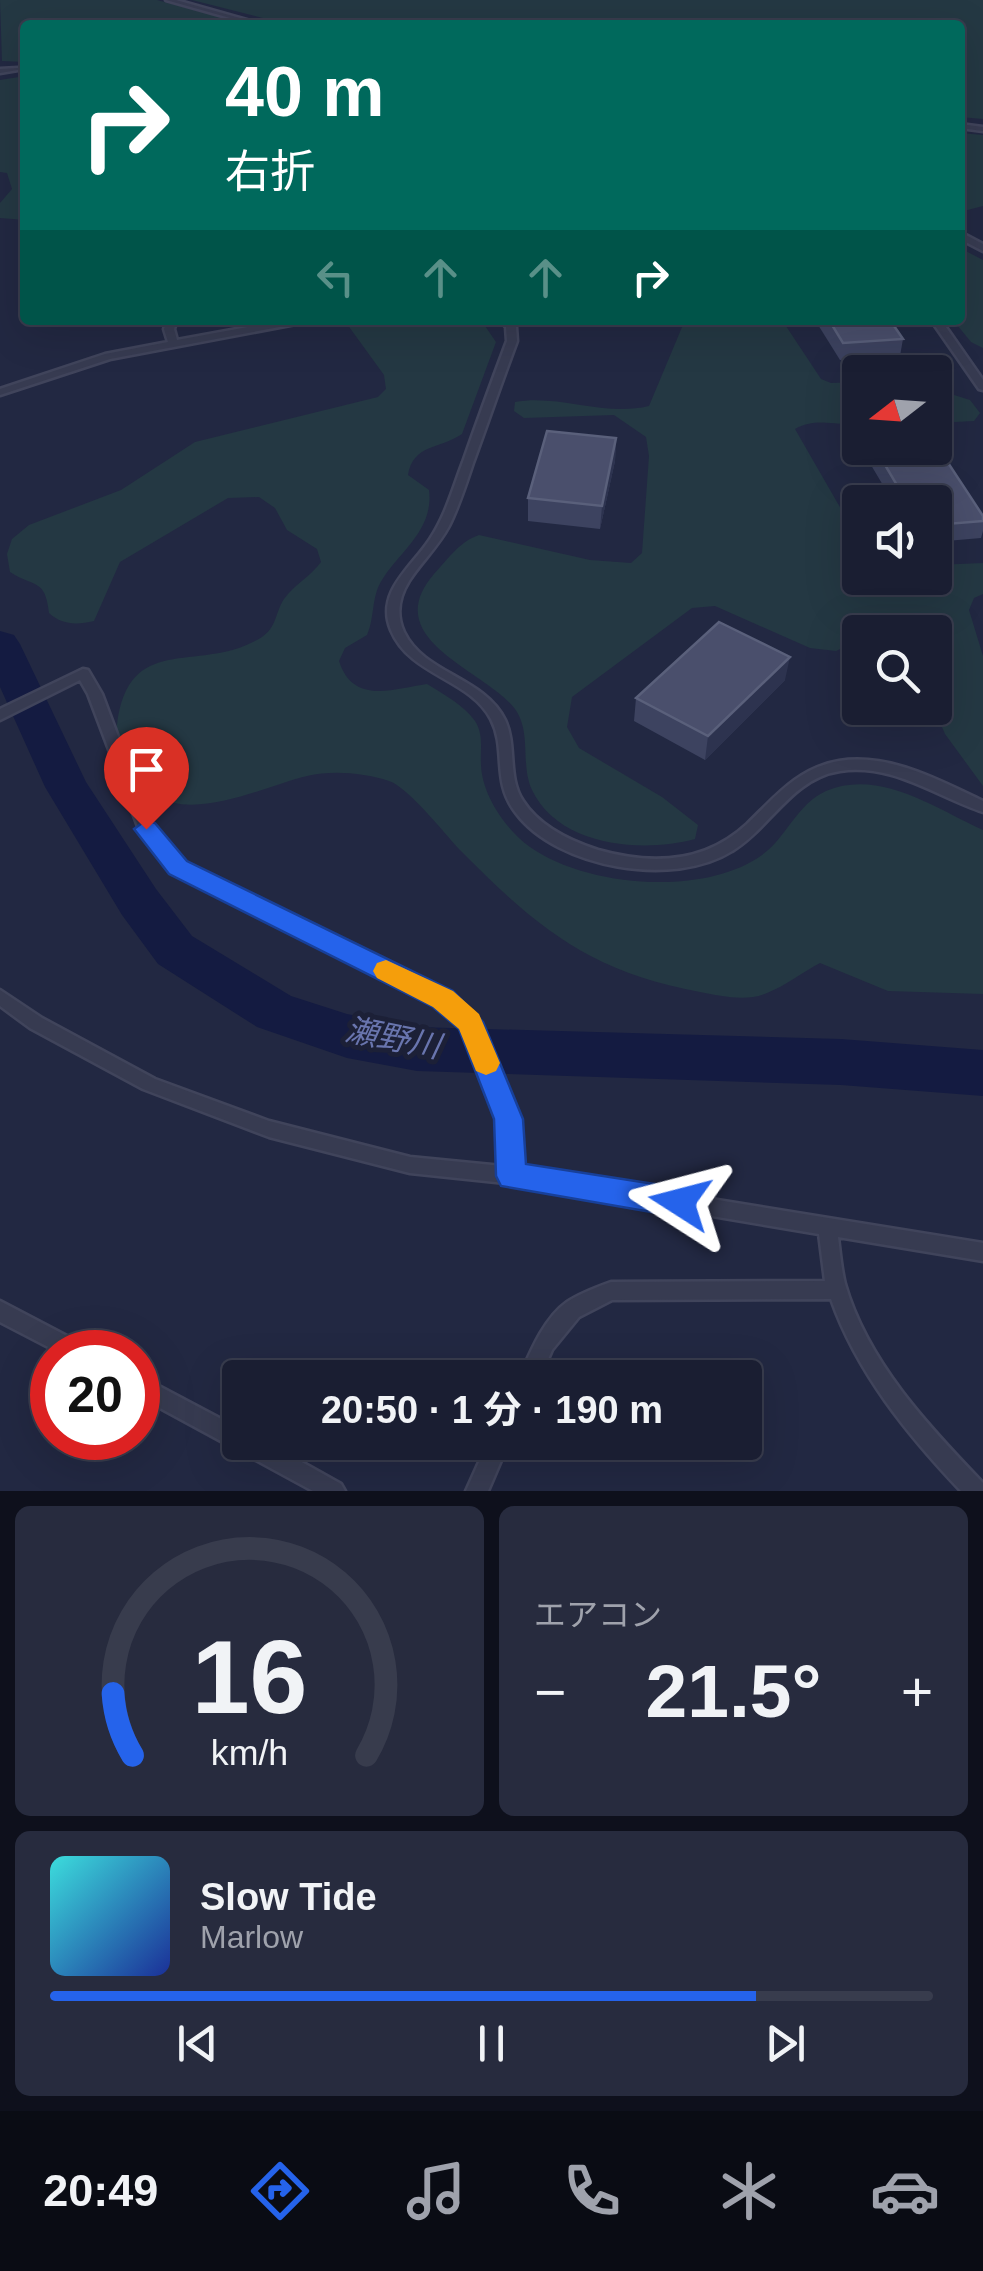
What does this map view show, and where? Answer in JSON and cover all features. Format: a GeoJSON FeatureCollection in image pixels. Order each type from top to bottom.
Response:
{"type":"FeatureCollection","features":[{"type":"Feature","properties":{"kind":"lane"},"geometry":{"type":"LineString","coordinates":[[169,0],[243,20]]}},
{"type":"Feature","properties":{"kind":"lane"},"geometry":{"type":"LineString","coordinates":[[0,71],[16,68]]}},
{"type":"Feature","properties":{"kind":"lane"},"geometry":{"type":"LineString","coordinates":[[170,325],[174,344]]}},
{"type":"Feature","properties":{"kind":"lane"},"geometry":{"type":"LineString","coordinates":[[0,392],[108,356],[275,325]]}},
{"type":"Feature","properties":{"kind":"lane"},"geometry":{"type":"LineString","coordinates":[[507,325],[512,341],[447,520],[394,593],[392,613],[397,632],[414,654],[477,695],[497,717],[504,742],[505,772],[514,799],[536,826],[568,846],[621,862],[667,864],[704,858],[737,841],[789,788],[810,773],[875,764],[907,772],[983,807]]}},
{"type":"Feature","properties":{"kind":"lane"},"geometry":{"type":"LineString","coordinates":[[940,325],[983,387]]}},
{"type":"Feature","properties":{"kind":"lane"},"geometry":{"type":"LineString","coordinates":[[0,716],[83,674],[95,694],[146,829],[178,868],[443,999],[470,1022],[509,1119],[511,1176]]}},
{"type":"Feature","properties":{"kind":"lane"},"geometry":{"type":"LineString","coordinates":[[0,997],[36,1023],[149,1084],[268,1128],[410,1165],[511,1176],[983,1252]]}},
{"type":"Feature","properties":{"kind":"lane"},"geometry":{"type":"LineString","coordinates":[[827,1227],[837,1290],[872,1364],[936,1450],[976,1491]]}},
{"type":"Feature","properties":{"kind":"lane"},"geometry":{"type":"LineString","coordinates":[[537,1360],[572,1310],[611,1292],[837,1290]]}},
{"type":"Feature","properties":{"kind":"lane"},"geometry":{"type":"LineString","coordinates":[[0,1311],[36,1330]]}},
{"type":"Feature","properties":{"kind":"lane"},"geometry":{"type":"LineString","coordinates":[[160,1397],[222,1430]]}},
{"type":"Feature","properties":{"kind":"lane"},"geometry":{"type":"LineString","coordinates":[[277,1460],[334,1491]]}},
{"type":"Feature","properties":{"kind":"lane"},"geometry":{"type":"LineString","coordinates":[[477,1491],[491,1460]]}},
{"type":"Feature","properties":{"kind":"shaded area"},"geometry":{"type":"Polygon","coordinates":[[[0,0],[157,0],[231,20],[20,20],[20,62],[2,61],[0,0]]]}},
{"type":"Feature","properties":{"kind":"shaded area"},"geometry":{"type":"Polygon","coordinates":[[[192,0],[983,0],[983,119],[965,117],[965,20],[270,20],[192,0]]]}},
{"type":"Feature","properties":{"kind":"shaded area"},"geometry":{"type":"Polygon","coordinates":[[[20,77],[20,220],[0,218],[0,203],[12,189],[7,173],[0,172],[0,80],[20,77]]]}},
{"type":"Feature","properties":{"kind":"shaded area"},"geometry":{"type":"Polygon","coordinates":[[[965,133],[983,135],[983,206],[965,211],[965,133]]]}},
{"type":"Feature","properties":{"kind":"shaded area"},"geometry":{"type":"Polygon","coordinates":[[[965,251],[983,260],[983,348],[971,342],[957,325],[965,325],[965,251]]]}},
{"type":"Feature","properties":{"kind":"shaded area"},"geometry":{"type":"Polygon","coordinates":[[[348,325],[484,325],[496,342],[462,434],[421,452],[411,465],[408,475],[429,490],[426,517],[379,587],[367,635],[345,648],[339,661],[345,675],[354,684],[376,691],[427,684],[459,705],[478,726],[482,776],[497,811],[530,847],[582,871],[645,882],[709,877],[738,868],[770,848],[816,797],[846,785],[866,784],[907,794],[983,830],[983,994],[888,991],[820,963],[759,996],[717,995],[661,983],[596,958],[540,923],[487,877],[416,801],[389,781],[348,773],[317,774],[208,804],[161,799],[142,785],[117,729],[124,695],[136,676],[152,665],[239,648],[262,637],[273,624],[284,599],[321,562],[317,549],[287,530],[275,508],[259,497],[228,498],[120,562],[94,621],[76,623],[54,617],[41,589],[10,572],[7,554],[12,539],[29,525],[121,490],[195,442],[378,397],[386,389],[384,375],[348,325]]]}},
{"type":"Feature","properties":{"kind":"shaded area"},"geometry":{"type":"Polygon","coordinates":[[[683,325],[785,325],[821,379],[842,383],[842,424],[818,422],[795,429],[842,511],[842,595],[952,595],[952,564],[983,563],[983,594],[974,598],[969,610],[983,656],[983,786],[941,725],[952,725],[952,615],[842,615],[842,648],[836,651],[810,648],[715,606],[692,608],[572,697],[567,727],[579,748],[662,797],[698,825],[695,839],[651,845],[604,841],[562,824],[545,809],[529,780],[523,728],[515,709],[442,652],[427,635],[419,617],[420,597],[455,551],[479,535],[590,560],[631,563],[642,553],[649,456],[646,437],[614,415],[524,418],[514,411],[515,402],[532,400],[632,409],[649,406],[683,325]]]}},
{"type":"Feature","properties":{"kind":"shaded area"},"geometry":{"type":"Polygon","coordinates":[[[952,394],[970,400],[980,413],[974,421],[952,422],[952,394]]]}},
{"type":"Feature","properties":{"kind":"building"},"geometry":{"type":"Polygon","coordinates":[[[832,325],[893,325],[903,339],[843,343],[832,325]]]}},
{"type":"Feature","properties":{"kind":"building"},"geometry":{"type":"Polygon","coordinates":[[[547,431],[616,438],[602,506],[528,498],[547,431]]]}},
{"type":"Feature","properties":{"kind":"building"},"geometry":{"type":"Polygon","coordinates":[[[885,465],[949,465],[983,521],[952,524],[952,485],[897,485],[885,465]]]}},
{"type":"Feature","properties":{"kind":"building"},"geometry":{"type":"Polygon","coordinates":[[[719,622],[790,657],[708,736],[636,698],[719,622]]]}},
{"type":"Feature","properties":{"kind":"waterway","name":"瀬野川"},"geometry":{"type":"LineString","coordinates":[[0,644],[67,787],[139,902],[175,950],[275,1012],[347,1036],[417,1049],[841,1062],[983,1073]]}},
{"type":"Feature","properties":{"kind":"slow traffic"},"geometry":{"type":"LineString","coordinates":[[386,971],[443,999],[470,1022],[486,1063]]}},
{"type":"Feature","properties":{"kind":"route"},"geometry":{"type":"LineString","coordinates":[[146,829],[178,868],[443,999],[470,1022],[509,1119],[511,1176],[680,1202]]}}]}
